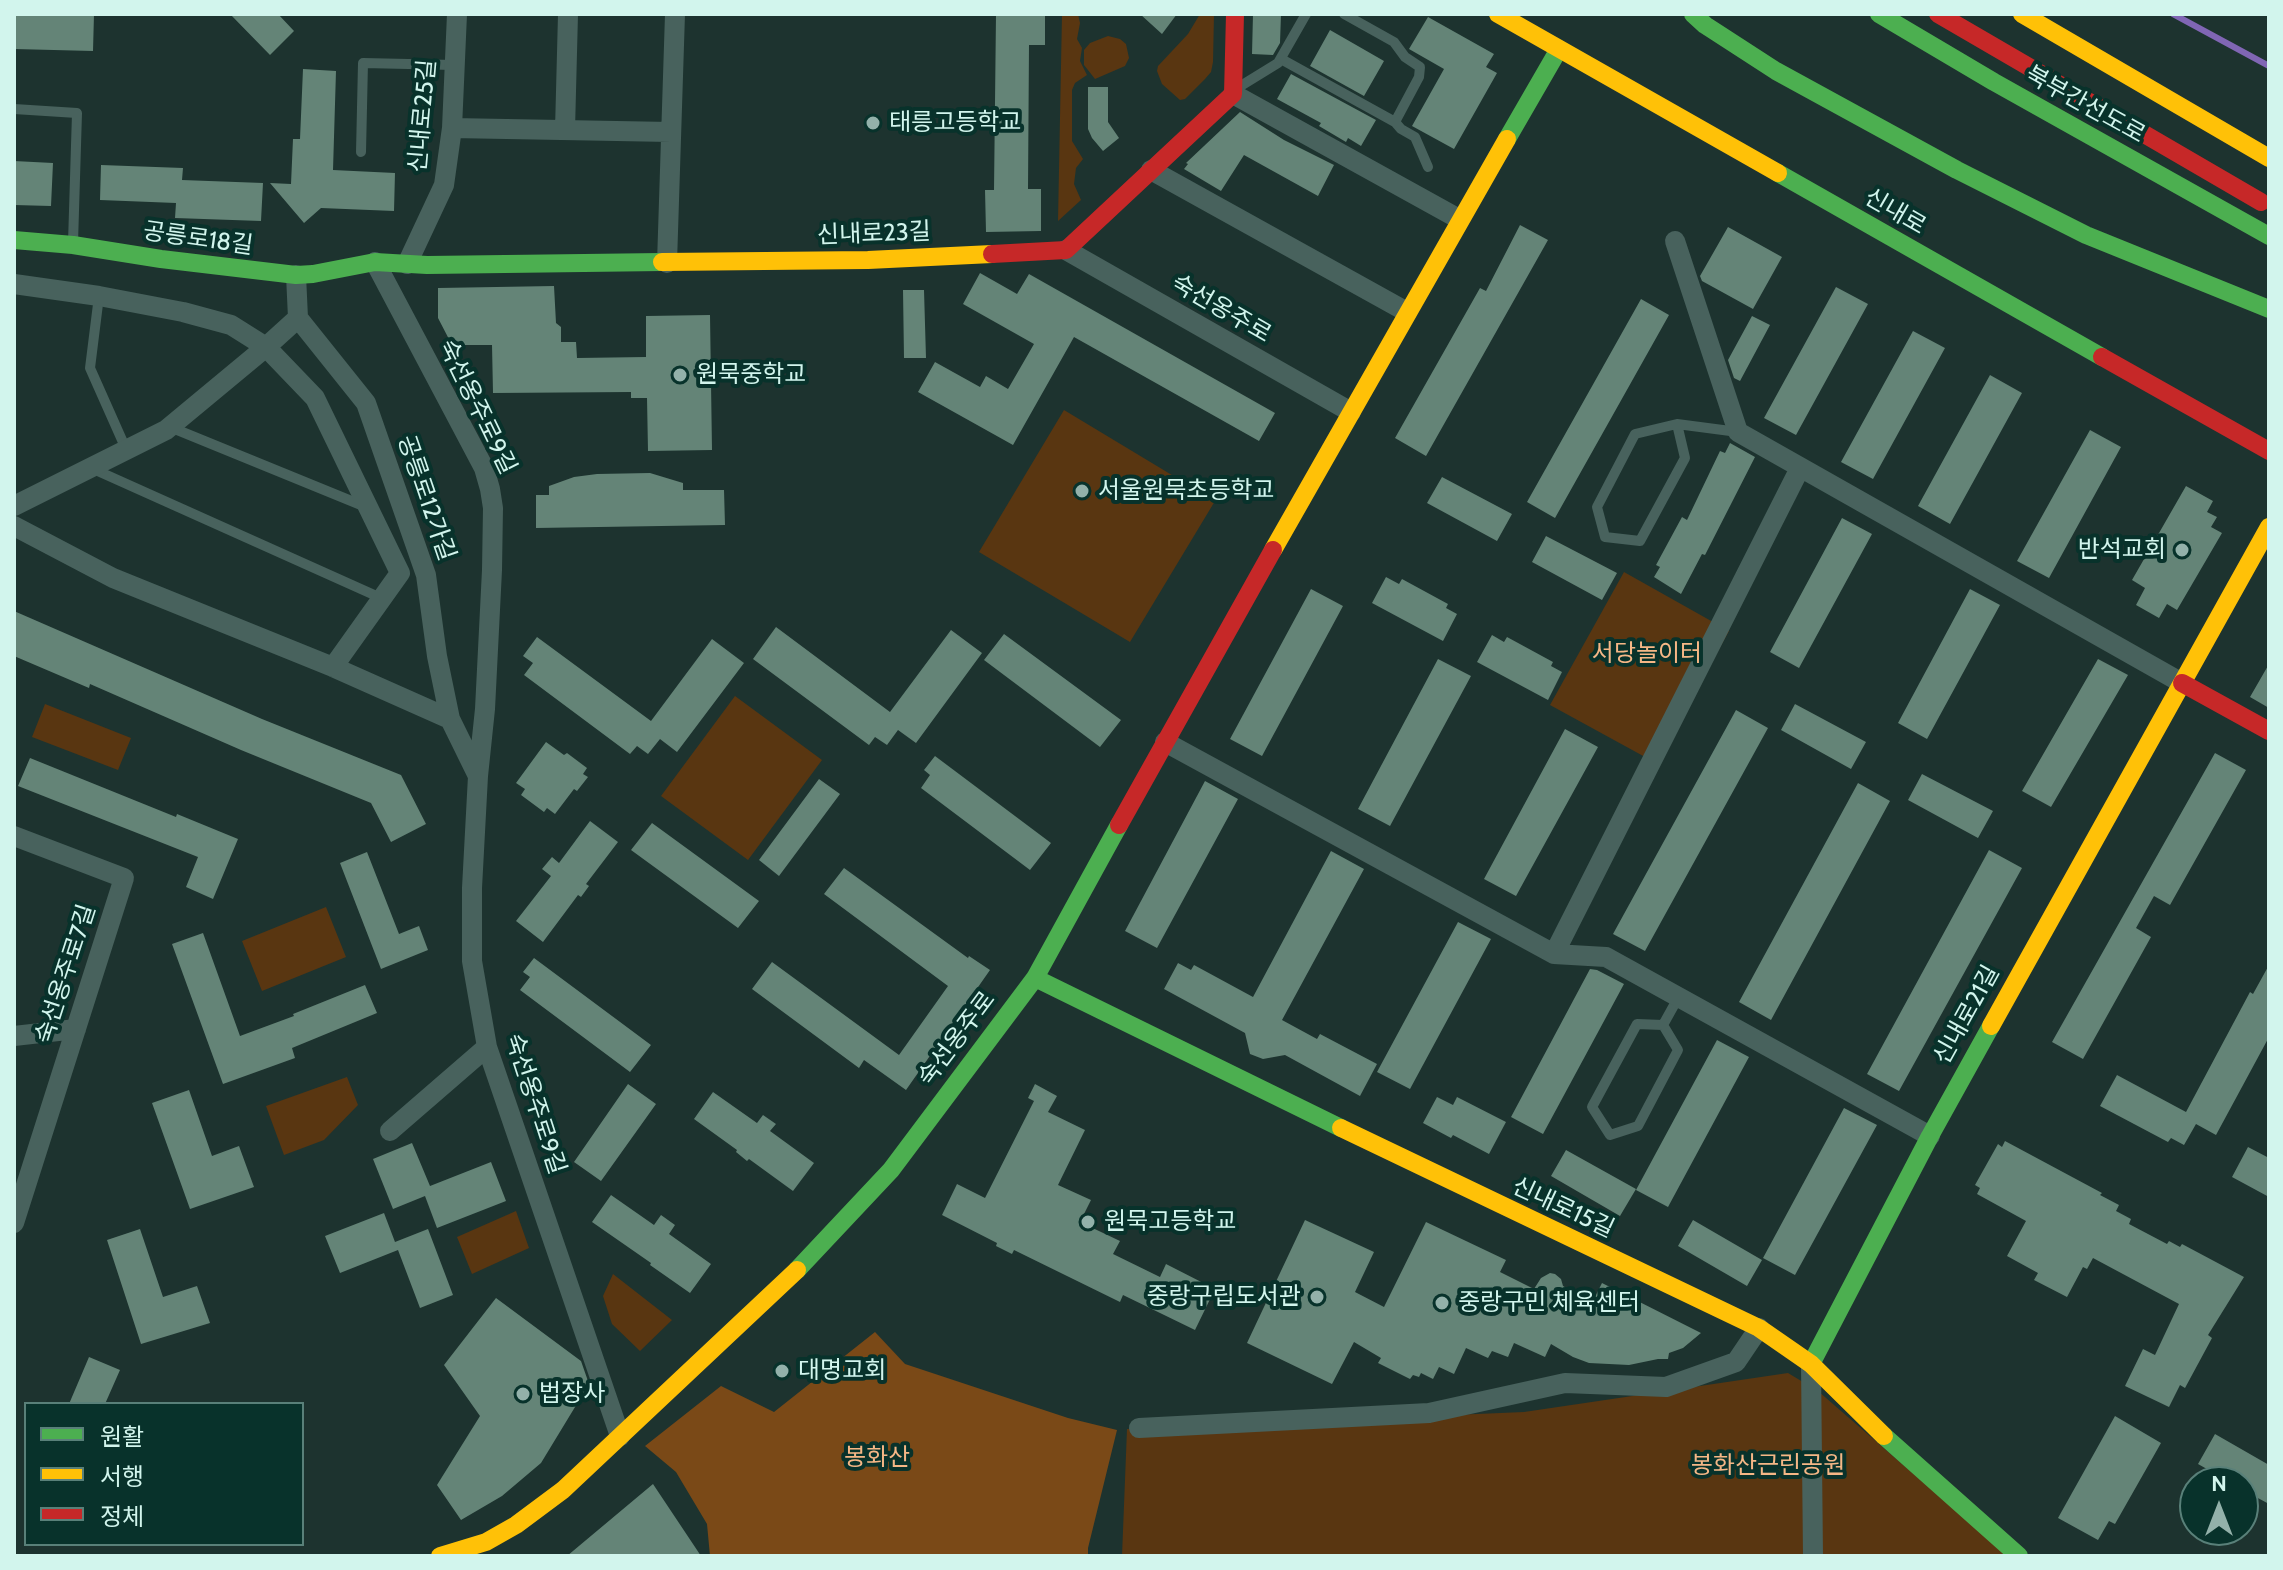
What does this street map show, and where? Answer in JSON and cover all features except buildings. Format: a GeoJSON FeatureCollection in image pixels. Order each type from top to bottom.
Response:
{"type":"FeatureCollection","features":[{"type":"Feature","properties":{"kind":"main road"},"geometry":{"type":"LineString","coordinates":[[1066,250],[1233,92],[1235,14]]}},
{"type":"Feature","properties":{"kind":"main road","name":"신내로"},"geometry":{"type":"LineString","coordinates":[[1498,14],[2269,451]]}},
{"type":"Feature","properties":{"kind":"main road"},"geometry":{"type":"LineString","coordinates":[[1693,14],[1776,71],[1957,170],[2086,235],[2269,309]]}},
{"type":"Feature","properties":{"kind":"main road","name":"북부간선도로"},"geometry":{"type":"LineString","coordinates":[[1879,14],[2269,236]]}},
{"type":"Feature","properties":{"kind":"main road","name":"북부간선도로"},"geometry":{"type":"LineString","coordinates":[[1938,14],[2269,207]]}},
{"type":"Feature","properties":{"kind":"main road"},"geometry":{"type":"LineString","coordinates":[[2022,14],[2269,158]]}},
{"type":"Feature","properties":{"kind":"main road","name":"숙선옹주로"},"geometry":{"type":"LineString","coordinates":[[440,1556],[486,1542],[516,1525],[563,1490],[789,1278],[891,1170],[1035,978],[1459,219],[1559,49]]}},
{"type":"Feature","properties":{"kind":"main road","name":"공릉로18길"},"geometry":{"type":"LineString","coordinates":[[14,240],[296,275],[375,262]]}},
{"type":"Feature","properties":{"kind":"main road","name":"신내로23길"},"geometry":{"type":"LineString","coordinates":[[375,262],[427,265],[868,260],[1066,250]]}},
{"type":"Feature","properties":{"kind":"main road","name":"신내로21길"},"geometry":{"type":"LineString","coordinates":[[1811,1364],[1930,1136],[2269,527]]}},
{"type":"Feature","properties":{"kind":"main road"},"geometry":{"type":"LineString","coordinates":[[2182,683],[2269,731]]}},
{"type":"Feature","properties":{"kind":"main road","name":"신내로15길"},"geometry":{"type":"LineString","coordinates":[[1035,978],[1759,1328],[1811,1364],[1902,1454],[2019,1556]]}},
{"type":"Feature","properties":{"kind":"street","name":"신내로25길"},"geometry":{"type":"LineString","coordinates":[[407,264],[444,185],[452,128],[457,14]]}},
{"type":"Feature","properties":{"kind":"street"},"geometry":{"type":"LineString","coordinates":[[565,130],[568,14]]}},
{"type":"Feature","properties":{"kind":"street"},"geometry":{"type":"LineString","coordinates":[[667,263],[675,14]]}},
{"type":"Feature","properties":{"kind":"street"},"geometry":{"type":"LineString","coordinates":[[1233,92],[1459,219]]}},
{"type":"Feature","properties":{"kind":"street"},"geometry":{"type":"LineString","coordinates":[[452,128],[671,132]]}},
{"type":"Feature","properties":{"kind":"street"},"geometry":{"type":"LineString","coordinates":[[1151,170],[1407,312]]}},
{"type":"Feature","properties":{"kind":"street"},"geometry":{"type":"LineString","coordinates":[[1675,241],[1738,432],[2182,683]]}},
{"type":"Feature","properties":{"kind":"street","name":"숙선옹주로"},"geometry":{"type":"LineString","coordinates":[[1066,250],[1351,412]]}},
{"type":"Feature","properties":{"kind":"street","name":"숙선옹주로9길"},"geometry":{"type":"LineString","coordinates":[[375,262],[484,468],[490,489],[493,508],[492,570],[472,888],[472,961],[487,1047],[620,1436]]}},
{"type":"Feature","properties":{"kind":"street"},"geometry":{"type":"LineString","coordinates":[[14,506],[166,430],[298,318],[296,275]]}},
{"type":"Feature","properties":{"kind":"street","name":"공릉로12가길"},"geometry":{"type":"LineString","coordinates":[[14,284],[99,296],[231,325],[266,347],[315,398],[400,573],[333,667]]}},
{"type":"Feature","properties":{"kind":"street","name":"공릉로12가길"},"geometry":{"type":"LineString","coordinates":[[298,318],[366,403],[426,575],[437,656],[450,719]]}},
{"type":"Feature","properties":{"kind":"street"},"geometry":{"type":"LineString","coordinates":[[1554,954],[1800,468]]}},
{"type":"Feature","properties":{"kind":"street"},"geometry":{"type":"LineString","coordinates":[[14,526],[113,578],[333,667],[450,719]]}},
{"type":"Feature","properties":{"kind":"street","name":"숙선옹주로9길"},"geometry":{"type":"LineString","coordinates":[[450,719],[478,776]]}},
{"type":"Feature","properties":{"kind":"street"},"geometry":{"type":"LineString","coordinates":[[1165,742],[1554,954],[1606,957],[1930,1136]]}},
{"type":"Feature","properties":{"kind":"street","name":"숙선옹주로7길"},"geometry":{"type":"LineString","coordinates":[[14,836],[124,878],[76,1029],[24,1160],[14,1223]]}},
{"type":"Feature","properties":{"kind":"street"},"geometry":{"type":"LineString","coordinates":[[14,1036],[76,1029]]}},
{"type":"Feature","properties":{"kind":"street"},"geometry":{"type":"LineString","coordinates":[[390,1131],[487,1047]]}},
{"type":"Feature","properties":{"kind":"street"},"geometry":{"type":"LineString","coordinates":[[1139,1428],[1429,1413],[1565,1383],[1666,1387],[1736,1362],[1759,1328]]}},
{"type":"Feature","properties":{"kind":"street","name":"신내로21길"},"geometry":{"type":"LineString","coordinates":[[1811,1364],[1813,1556]]}},
{"type":"Feature","properties":{"kind":"lane"},"geometry":{"type":"LineString","coordinates":[[1233,92],[1281,59],[1306,14]]}},
{"type":"Feature","properties":{"kind":"lane"},"geometry":{"type":"LineString","coordinates":[[1344,14],[1394,42],[1405,57],[1420,67],[1419,77],[1395,122]]}},
{"type":"Feature","properties":{"kind":"lane"},"geometry":{"type":"LineString","coordinates":[[1281,59],[1395,122],[1417,141],[1428,167]]}},
{"type":"Feature","properties":{"kind":"lane"},"geometry":{"type":"LineString","coordinates":[[361,152],[363,63],[454,65]]}},
{"type":"Feature","properties":{"kind":"lane"},"geometry":{"type":"LineString","coordinates":[[14,109],[77,113],[73,245]]}},
{"type":"Feature","properties":{"kind":"lane"},"geometry":{"type":"LineString","coordinates":[[99,296],[90,368],[126,449]]}},
{"type":"Feature","properties":{"kind":"lane"},"geometry":{"type":"LineString","coordinates":[[1677,424],[1685,458],[1640,541],[1605,537],[1597,507],[1635,434],[1677,424],[1738,432]]}},
{"type":"Feature","properties":{"kind":"lane"},"geometry":{"type":"LineString","coordinates":[[168,426],[367,507]]}},
{"type":"Feature","properties":{"kind":"lane"},"geometry":{"type":"LineString","coordinates":[[89,468],[381,598]]}},
{"type":"Feature","properties":{"kind":"lane"},"geometry":{"type":"LineString","coordinates":[[1663,1025],[1678,998]]}},
{"type":"Feature","properties":{"kind":"lane"},"geometry":{"type":"LineString","coordinates":[[1637,1024],[1663,1025],[1678,1050],[1638,1126],[1610,1135],[1592,1107],[1637,1024]]}},
{"type":"Feature","properties":{"kind":"green space"},"geometry":{"type":"Polygon","coordinates":[[[1062,14],[1078,14],[1077,39],[1082,48],[1080,61],[1087,75],[1075,83],[1072,90],[1072,141],[1083,159],[1076,168],[1074,184],[1081,200],[1058,221],[1062,14]]]}},
{"type":"Feature","properties":{"kind":"green space"},"geometry":{"type":"Polygon","coordinates":[[[1200,14],[1214,14],[1211,72],[1185,99],[1180,100],[1162,84],[1158,66],[1188,34],[1200,14]]]}},
{"type":"Feature","properties":{"kind":"green space"},"geometry":{"type":"Polygon","coordinates":[[[1108,36],[1126,44],[1129,58],[1125,66],[1095,79],[1084,65],[1084,50],[1090,43],[1108,36]]]}},
{"type":"Feature","properties":{"kind":"green space"},"geometry":{"type":"Polygon","coordinates":[[[1064,410],[1215,501],[1130,642],[979,552],[1064,410]]]}},
{"type":"Feature","properties":{"kind":"green space","name":"서당놀이터"},"geometry":{"type":"Polygon","coordinates":[[[1624,572],[1729,631],[1656,763],[1550,705],[1624,572]]]}},
{"type":"Feature","properties":{"kind":"green space"},"geometry":{"type":"Polygon","coordinates":[[[735,696],[822,760],[748,860],[661,796],[735,696]]]}},
{"type":"Feature","properties":{"kind":"green space"},"geometry":{"type":"Polygon","coordinates":[[[45,704],[131,738],[118,770],[32,737],[45,704]]]}},
{"type":"Feature","properties":{"kind":"green space"},"geometry":{"type":"Polygon","coordinates":[[[326,907],[346,957],[262,991],[242,941],[326,907]]]}},
{"type":"Feature","properties":{"kind":"green space"},"geometry":{"type":"Polygon","coordinates":[[[347,1077],[358,1105],[324,1140],[284,1155],[266,1106],[347,1077]]]}},
{"type":"Feature","properties":{"kind":"green space"},"geometry":{"type":"Polygon","coordinates":[[[516,1211],[529,1248],[472,1274],[457,1237],[516,1211]]]}},
{"type":"Feature","properties":{"kind":"green space"},"geometry":{"type":"Polygon","coordinates":[[[613,1274],[672,1320],[640,1351],[612,1324],[603,1296],[613,1274]]]}},
{"type":"Feature","properties":{"kind":"green space","name":"봉화산"},"geometry":{"type":"Polygon","coordinates":[[[875,1332],[905,1364],[1068,1418],[1117,1430],[1088,1556],[710,1556],[707,1524],[676,1472],[645,1446],[721,1386],[774,1412],[875,1332]]]}},
{"type":"Feature","properties":{"kind":"green space","name":"봉화산근린공원"},"geometry":{"type":"Polygon","coordinates":[[[1788,1373],[1818,1391],[2008,1556],[1122,1556],[1127,1429],[1524,1412],[1788,1373]]]}},
{"type":"Feature","properties":{"kind":"waterway"},"geometry":{"type":"LineString","coordinates":[[2173,14],[2269,66]]}},
{"type":"Feature","properties":{"kind":"traffic: fast"},"geometry":{"type":"LineString","coordinates":[[1693,14],[1776,71],[1957,170],[2086,235],[2269,309]]}},
{"type":"Feature","properties":{"kind":"traffic: fast"},"geometry":{"type":"LineString","coordinates":[[1879,14],[2269,236]]}},
{"type":"Feature","properties":{"kind":"traffic: fast"},"geometry":{"type":"LineString","coordinates":[[1507,139],[1559,49]]}},
{"type":"Feature","properties":{"kind":"traffic: fast"},"geometry":{"type":"LineString","coordinates":[[1778,173],[2102,357]]}},
{"type":"Feature","properties":{"kind":"traffic: fast"},"geometry":{"type":"LineString","coordinates":[[14,240],[296,275],[375,262],[427,265],[662,262]]}},
{"type":"Feature","properties":{"kind":"traffic: fast"},"geometry":{"type":"LineString","coordinates":[[797,1270],[891,1170],[1035,978],[1119,825]]}},
{"type":"Feature","properties":{"kind":"traffic: fast"},"geometry":{"type":"LineString","coordinates":[[1035,978],[1341,1128]]}},
{"type":"Feature","properties":{"kind":"traffic: fast"},"geometry":{"type":"LineString","coordinates":[[1811,1364],[1991,1026]]}},
{"type":"Feature","properties":{"kind":"traffic: fast"},"geometry":{"type":"LineString","coordinates":[[1884,1436],[2019,1556]]}},
{"type":"Feature","properties":{"kind":"traffic: slow"},"geometry":{"type":"LineString","coordinates":[[1498,14],[1778,173]]}},
{"type":"Feature","properties":{"kind":"traffic: slow"},"geometry":{"type":"LineString","coordinates":[[2022,14],[2269,158]]}},
{"type":"Feature","properties":{"kind":"traffic: slow"},"geometry":{"type":"LineString","coordinates":[[1273,550],[1507,139]]}},
{"type":"Feature","properties":{"kind":"traffic: slow"},"geometry":{"type":"LineString","coordinates":[[662,262],[868,260],[992,254]]}},
{"type":"Feature","properties":{"kind":"traffic: slow"},"geometry":{"type":"LineString","coordinates":[[1991,1026],[2269,527]]}},
{"type":"Feature","properties":{"kind":"traffic: slow"},"geometry":{"type":"LineString","coordinates":[[1341,1128],[1759,1328],[1811,1364],[1884,1436]]}},
{"type":"Feature","properties":{"kind":"traffic: slow"},"geometry":{"type":"LineString","coordinates":[[440,1556],[486,1542],[516,1525],[563,1490],[797,1270]]}},
{"type":"Feature","properties":{"kind":"traffic: jam"},"geometry":{"type":"LineString","coordinates":[[992,254],[1066,250],[1233,94],[1235,14]]}},
{"type":"Feature","properties":{"kind":"traffic: jam"},"geometry":{"type":"LineString","coordinates":[[1938,14],[2261,202]]}},
{"type":"Feature","properties":{"kind":"traffic: jam"},"geometry":{"type":"LineString","coordinates":[[2102,357],[2269,451]]}},
{"type":"Feature","properties":{"kind":"traffic: jam"},"geometry":{"type":"LineString","coordinates":[[1119,825],[1273,550]]}},
{"type":"Feature","properties":{"kind":"traffic: jam"},"geometry":{"type":"LineString","coordinates":[[2182,683],[2269,731]]}},
{"type":"Feature","properties":{"kind":"place","name":"태릉고등학교"},"geometry":{"type":"Point","coordinates":[873,123]}},
{"type":"Feature","properties":{"kind":"place","name":"원묵중학교"},"geometry":{"type":"Point","coordinates":[680,375]}},
{"type":"Feature","properties":{"kind":"place","name":"서울원묵초등학교"},"geometry":{"type":"Point","coordinates":[1082,491]}},
{"type":"Feature","properties":{"kind":"place","name":"반석교회"},"geometry":{"type":"Point","coordinates":[2182,550]}},
{"type":"Feature","properties":{"kind":"place","name":"원묵고등학교"},"geometry":{"type":"Point","coordinates":[1088,1222]}},
{"type":"Feature","properties":{"kind":"place","name":"중랑구립도서관"},"geometry":{"type":"Point","coordinates":[1317,1297]}},
{"type":"Feature","properties":{"kind":"place","name":"중랑구민 체육센터"},"geometry":{"type":"Point","coordinates":[1442,1303]}},
{"type":"Feature","properties":{"kind":"place","name":"대명교회"},"geometry":{"type":"Point","coordinates":[782,1371]}},
{"type":"Feature","properties":{"kind":"place","name":"법장사"},"geometry":{"type":"Point","coordinates":[523,1394]}}]}
